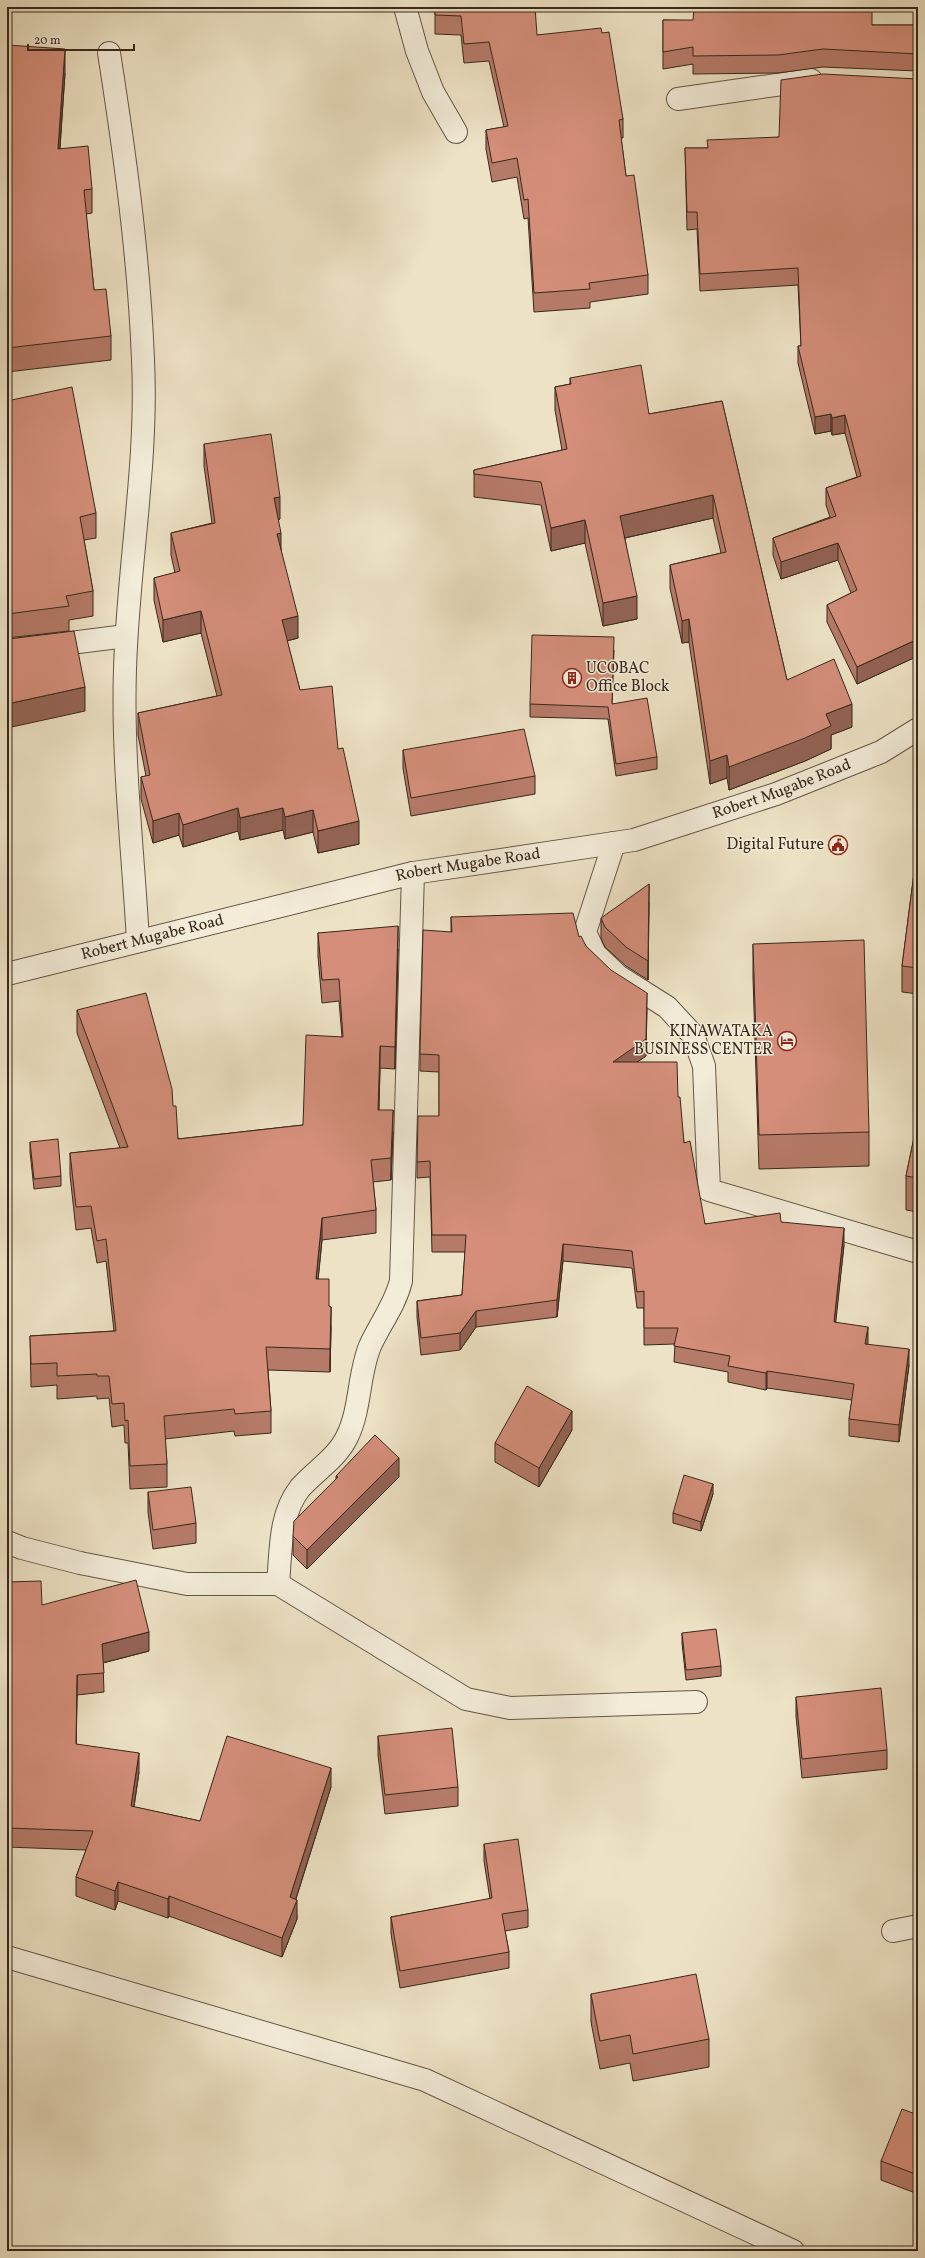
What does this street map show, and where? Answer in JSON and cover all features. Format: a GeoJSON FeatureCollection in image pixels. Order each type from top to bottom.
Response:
{"type":"FeatureCollection","features":[{"type":"Feature","properties":{"kind":"street"},"geometry":{"type":"LineString","coordinates":[[405,7],[417,51],[431,86],[456,132]]}},
{"type":"Feature","properties":{"kind":"street"},"geometry":{"type":"LineString","coordinates":[[109,53],[135,249],[143,362],[142,444],[126,636],[124,717],[138,941]]}},
{"type":"Feature","properties":{"kind":"street"},"geometry":{"type":"LineString","coordinates":[[678,100],[829,79]]}},
{"type":"Feature","properties":{"kind":"street"},"geometry":{"type":"LineString","coordinates":[[7,651],[126,636]]}},
{"type":"Feature","properties":{"kind":"street","name":"Robert Mugabe Road"},"geometry":{"type":"LineString","coordinates":[[7,974],[413,873],[634,840],[776,794],[881,752],[918,729]]}},
{"type":"Feature","properties":{"kind":"street"},"geometry":{"type":"LineString","coordinates":[[614,843],[585,932],[594,954],[618,976],[667,1007],[693,1035],[704,1066],[709,1190],[918,1252]]}},
{"type":"Feature","properties":{"kind":"street"},"geometry":{"type":"LineString","coordinates":[[278,1584],[285,1517],[290,1502],[301,1488],[336,1454],[347,1438],[353,1421],[370,1347],[397,1296],[401,1281],[413,873]]}},
{"type":"Feature","properties":{"kind":"street"},"geometry":{"type":"LineString","coordinates":[[7,1542],[80,1563],[187,1584],[278,1584],[466,1699],[510,1708],[696,1702]]}},
{"type":"Feature","properties":{"kind":"street"},"geometry":{"type":"LineString","coordinates":[[893,1931],[918,1926]]}},
{"type":"Feature","properties":{"kind":"street"},"geometry":{"type":"LineString","coordinates":[[7,1957],[425,2080],[793,2251]]}},
{"type":"Feature","properties":{"kind":"building"},"geometry":{"type":"Polygon","coordinates":[[[435,7],[535,7],[537,35],[601,28],[602,33],[609,32],[623,119],[619,120],[626,176],[634,175],[648,275],[589,283],[590,289],[534,293],[528,199],[524,200],[517,158],[492,163],[486,130],[508,126],[489,42],[464,44],[461,16],[435,15],[435,7]]]}},
{"type":"Feature","properties":{"kind":"building"},"geometry":{"type":"Polygon","coordinates":[[[694,7],[872,7],[872,25],[918,25],[918,54],[823,49],[778,55],[693,56],[693,47],[663,52],[663,20],[693,20],[694,7]]]}},
{"type":"Feature","properties":{"kind":"building"},"geometry":{"type":"Polygon","coordinates":[[[7,45],[65,49],[58,149],[88,146],[92,189],[84,190],[94,290],[106,289],[111,336],[7,348],[7,45]]]}},
{"type":"Feature","properties":{"kind":"building"},"geometry":{"type":"Polygon","coordinates":[[[823,74],[918,79],[917,266],[915,266],[918,325],[918,639],[857,667],[827,605],[857,590],[838,543],[781,562],[773,538],[836,516],[826,488],[861,476],[845,415],[832,418],[831,414],[815,417],[798,346],[801,346],[798,268],[700,274],[697,212],[687,212],[685,148],[708,148],[707,140],[779,137],[781,80],[823,74]]]}},
{"type":"Feature","properties":{"kind":"building"},"geometry":{"type":"Polygon","coordinates":[[[641,365],[649,414],[722,401],[787,680],[834,659],[852,704],[826,714],[831,726],[805,738],[729,767],[727,755],[710,761],[689,619],[682,621],[670,565],[726,552],[713,495],[620,516],[637,596],[603,603],[585,520],[551,528],[541,482],[474,474],[474,470],[567,449],[555,387],[571,384],[570,378],[641,365]]]}},
{"type":"Feature","properties":{"kind":"building"},"geometry":{"type":"Polygon","coordinates":[[[72,387],[96,513],[80,517],[93,591],[66,596],[69,606],[7,614],[7,401],[72,387]]]}},
{"type":"Feature","properties":{"kind":"building"},"geometry":{"type":"Polygon","coordinates":[[[271,434],[280,497],[274,498],[281,533],[277,534],[298,616],[282,620],[300,690],[332,686],[338,749],[343,748],[359,821],[318,831],[313,810],[285,817],[283,808],[240,818],[238,808],[183,825],[179,813],[153,821],[141,777],[150,775],[138,713],[222,695],[201,611],[163,620],[154,578],[180,571],[171,533],[215,523],[204,444],[271,434]]]}},
{"type":"Feature","properties":{"kind":"building"},"geometry":{"type":"Polygon","coordinates":[[[74,631],[85,687],[7,704],[7,639],[74,631]]]}},
{"type":"Feature","properties":{"kind":"building"},"geometry":{"type":"Polygon","coordinates":[[[532,635],[614,637],[612,704],[647,698],[657,757],[616,764],[608,707],[530,704],[532,635]]]}},
{"type":"Feature","properties":{"kind":"building"},"geometry":{"type":"Polygon","coordinates":[[[524,729],[535,776],[411,798],[403,750],[524,729]]]}},
{"type":"Feature","properties":{"kind":"building"},"geometry":{"type":"Polygon","coordinates":[[[918,842],[918,968],[902,966],[918,842]]]}},
{"type":"Feature","properties":{"kind":"building"},"geometry":{"type":"Polygon","coordinates":[[[649,884],[648,961],[626,947],[605,927],[601,918],[649,884]]]}},
{"type":"Feature","properties":{"kind":"building"},"geometry":{"type":"Polygon","coordinates":[[[573,913],[579,937],[581,936],[586,946],[611,970],[647,993],[646,1039],[613,1062],[677,1062],[678,1097],[680,1097],[684,1143],[690,1141],[705,1224],[780,1213],[781,1222],[844,1228],[834,1322],[868,1327],[865,1344],[909,1349],[899,1425],[849,1419],[854,1384],[767,1371],[766,1373],[728,1366],[730,1356],[674,1346],[678,1328],[644,1328],[644,1291],[637,1292],[632,1251],[563,1244],[557,1300],[476,1311],[460,1333],[421,1338],[417,1301],[462,1295],[466,1235],[432,1235],[430,1161],[417,1162],[418,1116],[439,1116],[439,1055],[420,1054],[423,930],[452,932],[451,917],[573,913]]]}},
{"type":"Feature","properties":{"kind":"building"},"geometry":{"type":"Polygon","coordinates":[[[398,926],[395,1047],[380,1046],[378,1110],[393,1110],[391,1158],[371,1160],[376,1210],[322,1218],[316,1279],[329,1279],[329,1306],[331,1307],[330,1349],[266,1347],[271,1411],[235,1414],[234,1409],[164,1416],[167,1464],[130,1466],[128,1420],[125,1421],[124,1403],[112,1404],[109,1376],[97,1376],[97,1374],[57,1376],[57,1363],[31,1364],[30,1336],[116,1331],[106,1239],[97,1241],[91,1206],[76,1207],[70,1153],[128,1147],[77,1010],[146,993],[172,1089],[173,1106],[176,1106],[178,1139],[303,1125],[306,1035],[343,1037],[339,979],[322,980],[318,933],[398,926]]]}},
{"type":"Feature","properties":{"kind":"building"},"geometry":{"type":"Polygon","coordinates":[[[864,940],[869,1132],[759,1135],[753,944],[864,940]]]}},
{"type":"Feature","properties":{"kind":"building"},"geometry":{"type":"Polygon","coordinates":[[[918,1118],[918,1178],[906,1176],[918,1118]]]}},
{"type":"Feature","properties":{"kind":"building"},"geometry":{"type":"Polygon","coordinates":[[[58,1139],[61,1176],[34,1179],[30,1142],[58,1139]]]}},
{"type":"Feature","properties":{"kind":"building"},"geometry":{"type":"Polygon","coordinates":[[[527,1386],[572,1411],[539,1468],[495,1443],[527,1386]]]}},
{"type":"Feature","properties":{"kind":"building"},"geometry":{"type":"Polygon","coordinates":[[[375,1435],[399,1458],[307,1550],[293,1536],[294,1521],[338,1477],[336,1476],[375,1435]]]}},
{"type":"Feature","properties":{"kind":"building"},"geometry":{"type":"Polygon","coordinates":[[[684,1475],[713,1484],[701,1522],[673,1513],[684,1475]]]}},
{"type":"Feature","properties":{"kind":"building"},"geometry":{"type":"Polygon","coordinates":[[[191,1487],[196,1523],[153,1530],[148,1492],[191,1487]]]}},
{"type":"Feature","properties":{"kind":"building"},"geometry":{"type":"Polygon","coordinates":[[[136,1580],[149,1632],[102,1644],[104,1673],[77,1675],[76,1744],[139,1753],[131,1806],[200,1821],[227,1736],[331,1768],[290,1897],[297,1900],[282,1938],[169,1896],[168,1899],[118,1882],[115,1891],[76,1877],[93,1831],[7,1828],[7,1582],[41,1581],[42,1605],[136,1580]]]}},
{"type":"Feature","properties":{"kind":"building"},"geometry":{"type":"Polygon","coordinates":[[[716,1629],[721,1666],[686,1670],[682,1633],[716,1629]]]}},
{"type":"Feature","properties":{"kind":"building"},"geometry":{"type":"Polygon","coordinates":[[[881,1688],[887,1750],[802,1759],[796,1697],[881,1688]]]}},
{"type":"Feature","properties":{"kind":"building"},"geometry":{"type":"Polygon","coordinates":[[[452,1728],[458,1787],[385,1795],[378,1736],[452,1728]]]}},
{"type":"Feature","properties":{"kind":"building"},"geometry":{"type":"Polygon","coordinates":[[[518,1839],[528,1910],[502,1914],[509,1952],[400,1971],[391,1917],[492,1898],[484,1844],[518,1839]]]}},
{"type":"Feature","properties":{"kind":"building"},"geometry":{"type":"Polygon","coordinates":[[[914,1939],[918,1939],[918,1977],[916,1977],[914,1939]]]}},
{"type":"Feature","properties":{"kind":"building"},"geometry":{"type":"Polygon","coordinates":[[[696,1974],[709,2039],[633,2054],[630,2035],[600,2041],[591,1994],[696,1974]]]}},
{"type":"Feature","properties":{"kind":"building"},"geometry":{"type":"Polygon","coordinates":[[[902,2109],[918,2115],[918,2175],[881,2161],[902,2109]]]}},
{"type":"Feature","properties":{"kind":"place","name":"UCOBAC Office Block"},"geometry":{"type":"Point","coordinates":[572,678]}},
{"type":"Feature","properties":{"kind":"place","name":"Digital Future"},"geometry":{"type":"Point","coordinates":[838,845]}},
{"type":"Feature","properties":{"kind":"place","name":"KINAWATAKA BUSINESS CENTER"},"geometry":{"type":"Point","coordinates":[787,1041]}}]}
